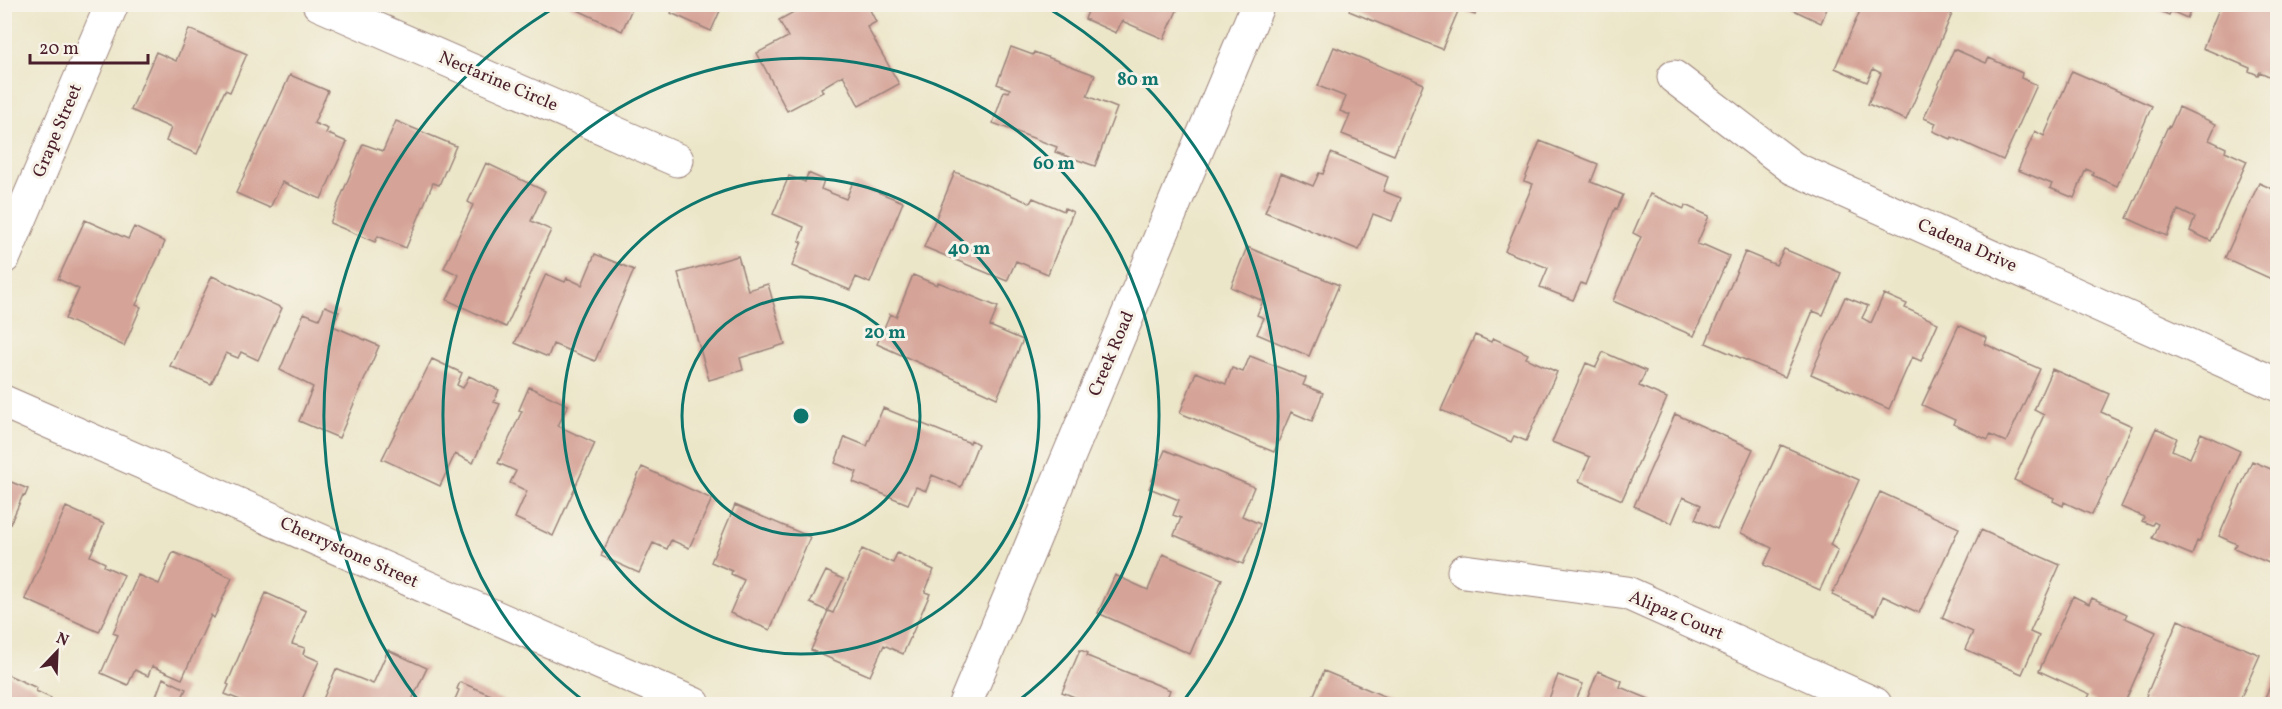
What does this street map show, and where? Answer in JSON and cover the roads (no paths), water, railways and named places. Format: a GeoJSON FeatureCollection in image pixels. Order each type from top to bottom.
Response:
{"type":"FeatureCollection","features":[{"type":"Feature","properties":{"kind":"street","name":"Grape Street"},"geometry":{"type":"LineString","coordinates":[[4,257],[112,4]]}},
{"type":"Feature","properties":{"kind":"street","name":"Nectarine Circle"},"geometry":{"type":"LineString","coordinates":[[319,4],[676,160]]}},
{"type":"Feature","properties":{"kind":"street","name":"Creek Road"},"geometry":{"type":"LineString","coordinates":[[965,705],[1258,4]]}},
{"type":"Feature","properties":{"kind":"street","name":"Cadena Drive"},"geometry":{"type":"LineString","coordinates":[[1674,77],[1793,168],[2277,385]]}},
{"type":"Feature","properties":{"kind":"street","name":"Cherrystone Street"},"geometry":{"type":"LineString","coordinates":[[4,402],[694,705]]}},
{"type":"Feature","properties":{"kind":"street","name":"Alipaz Court"},"geometry":{"type":"LineString","coordinates":[[1464,571],[1627,593],[1875,705]]}}]}
